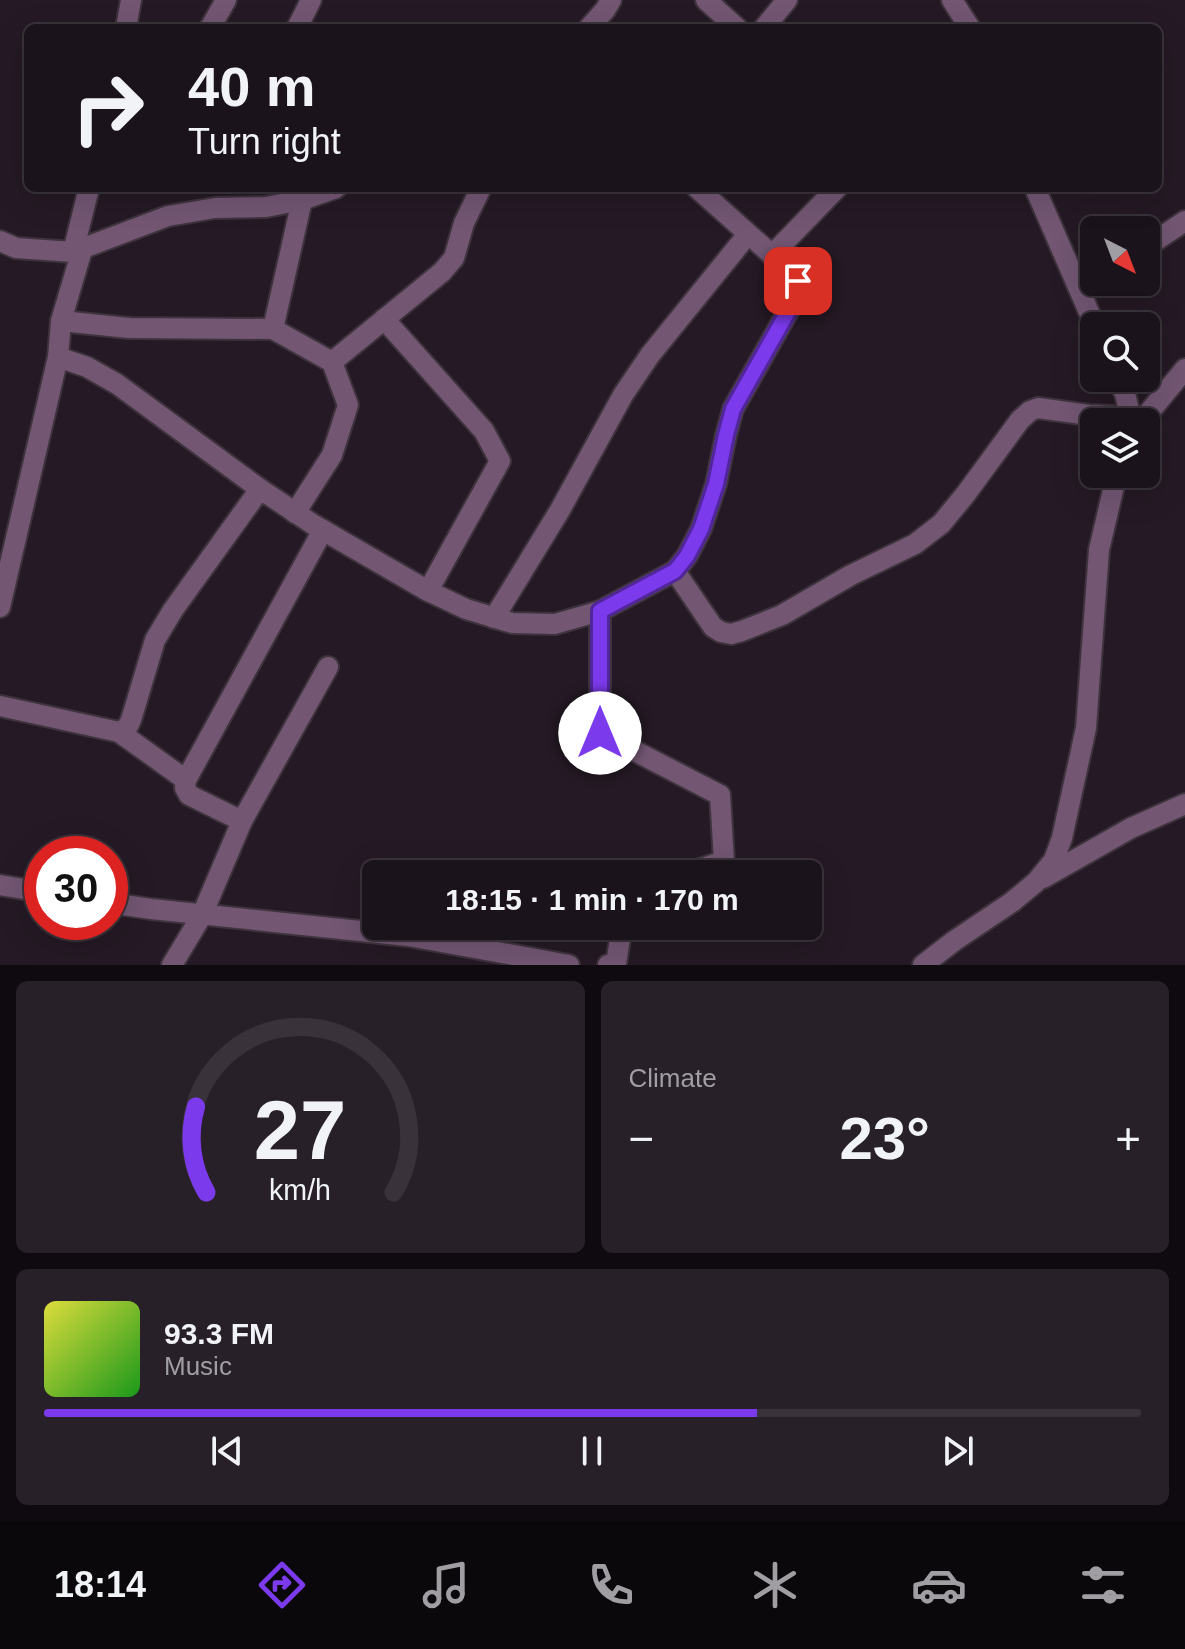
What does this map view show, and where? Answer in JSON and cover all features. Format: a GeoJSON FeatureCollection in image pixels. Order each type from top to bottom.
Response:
{"type":"FeatureCollection","features":[{"type":"Feature","properties":{"kind":"street"},"geometry":{"type":"LineString","coordinates":[[127,24],[131,0]]}},
{"type":"Feature","properties":{"kind":"street"},"geometry":{"type":"LineString","coordinates":[[212,24],[226,0]]}},
{"type":"Feature","properties":{"kind":"street"},"geometry":{"type":"LineString","coordinates":[[299,24],[311,0]]}},
{"type":"Feature","properties":{"kind":"street"},"geometry":{"type":"LineString","coordinates":[[593,24],[611,0]]}},
{"type":"Feature","properties":{"kind":"street"},"geometry":{"type":"LineString","coordinates":[[706,0],[733,24]]}},
{"type":"Feature","properties":{"kind":"street"},"geometry":{"type":"LineString","coordinates":[[767,24],[787,0]]}},
{"type":"Feature","properties":{"kind":"street"},"geometry":{"type":"LineString","coordinates":[[952,0],[967,24]]}},
{"type":"Feature","properties":{"kind":"street"},"geometry":{"type":"LineString","coordinates":[[73,252],[88,192]]}},
{"type":"Feature","properties":{"kind":"street"},"geometry":{"type":"LineString","coordinates":[[73,252],[168,216],[215,208],[266,207],[325,192]]}},
{"type":"Feature","properties":{"kind":"street"},"geometry":{"type":"LineString","coordinates":[[332,362],[442,272],[454,258],[464,223],[479,192]]}},
{"type":"Feature","properties":{"kind":"street"},"geometry":{"type":"LineString","coordinates":[[58,357],[87,367],[117,384],[295,513],[428,591],[466,609],[512,623],[555,624],[600,611],[675,571],[687,556],[701,529],[716,484],[733,409],[799,292],[798,281],[790,271],[701,192]]}},
{"type":"Feature","properties":{"kind":"street"},"geometry":{"type":"LineString","coordinates":[[772,255],[833,192]]}},
{"type":"Feature","properties":{"kind":"street"},"geometry":{"type":"LineString","coordinates":[[1037,192],[1089,312]]}},
{"type":"Feature","properties":{"kind":"street"},"geometry":{"type":"LineString","coordinates":[[273,329],[302,200]]}},
{"type":"Feature","properties":{"kind":"street"},"geometry":{"type":"LineString","coordinates":[[1160,238],[1185,221]]}},
{"type":"Feature","properties":{"kind":"street"},"geometry":{"type":"LineString","coordinates":[[494,618],[560,510],[623,395],[650,355],[748,234]]}},
{"type":"Feature","properties":{"kind":"street"},"geometry":{"type":"LineString","coordinates":[[0,241],[16,248],[82,250],[61,321],[58,357],[0,607]]}},
{"type":"Feature","properties":{"kind":"street"},"geometry":{"type":"LineString","coordinates":[[384,319],[484,431],[500,461],[428,591]]}},
{"type":"Feature","properties":{"kind":"street"},"geometry":{"type":"LineString","coordinates":[[61,321],[129,328],[273,329],[332,362],[348,405],[332,455],[295,513]]}},
{"type":"Feature","properties":{"kind":"street"},"geometry":{"type":"LineString","coordinates":[[1148,408],[1185,369]]}},
{"type":"Feature","properties":{"kind":"street"},"geometry":{"type":"LineString","coordinates":[[675,571],[713,627],[731,634],[742,631],[782,615],[851,575],[915,544],[941,524],[1030,411],[1038,408],[1080,414]]}},
{"type":"Feature","properties":{"kind":"street"},"geometry":{"type":"LineString","coordinates":[[1036,882],[1054,860],[1062,838],[1086,728],[1099,550],[1114,488]]}},
{"type":"Feature","properties":{"kind":"street"},"geometry":{"type":"LineString","coordinates":[[119,732],[127,728],[131,720],[155,640],[260,489]]}},
{"type":"Feature","properties":{"kind":"street"},"geometry":{"type":"LineString","coordinates":[[242,821],[189,795],[185,788],[186,780],[323,530]]}},
{"type":"Feature","properties":{"kind":"street"},"geometry":{"type":"LineString","coordinates":[[600,611],[600,733],[720,795],[724,860]]}},
{"type":"Feature","properties":{"kind":"street"},"geometry":{"type":"LineString","coordinates":[[172,965],[202,915],[242,821],[328,667]]}},
{"type":"Feature","properties":{"kind":"street"},"geometry":{"type":"LineString","coordinates":[[0,706],[119,732],[186,780]]}},
{"type":"Feature","properties":{"kind":"street"},"geometry":{"type":"LineString","coordinates":[[923,965],[1036,882],[1131,828],[1185,804]]}},
{"type":"Feature","properties":{"kind":"street"},"geometry":{"type":"LineString","coordinates":[[0,885],[24,889]]}},
{"type":"Feature","properties":{"kind":"street"},"geometry":{"type":"LineString","coordinates":[[128,905],[408,936],[569,965]]}},
{"type":"Feature","properties":{"kind":"street"},"geometry":{"type":"LineString","coordinates":[[608,965],[616,964],[620,940]]}},
{"type":"Feature","properties":{"kind":"route"},"geometry":{"type":"LineString","coordinates":[[600,733],[600,611],[675,571],[687,556],[701,529],[716,484],[733,409],[799,292],[798,281]]}}]}
